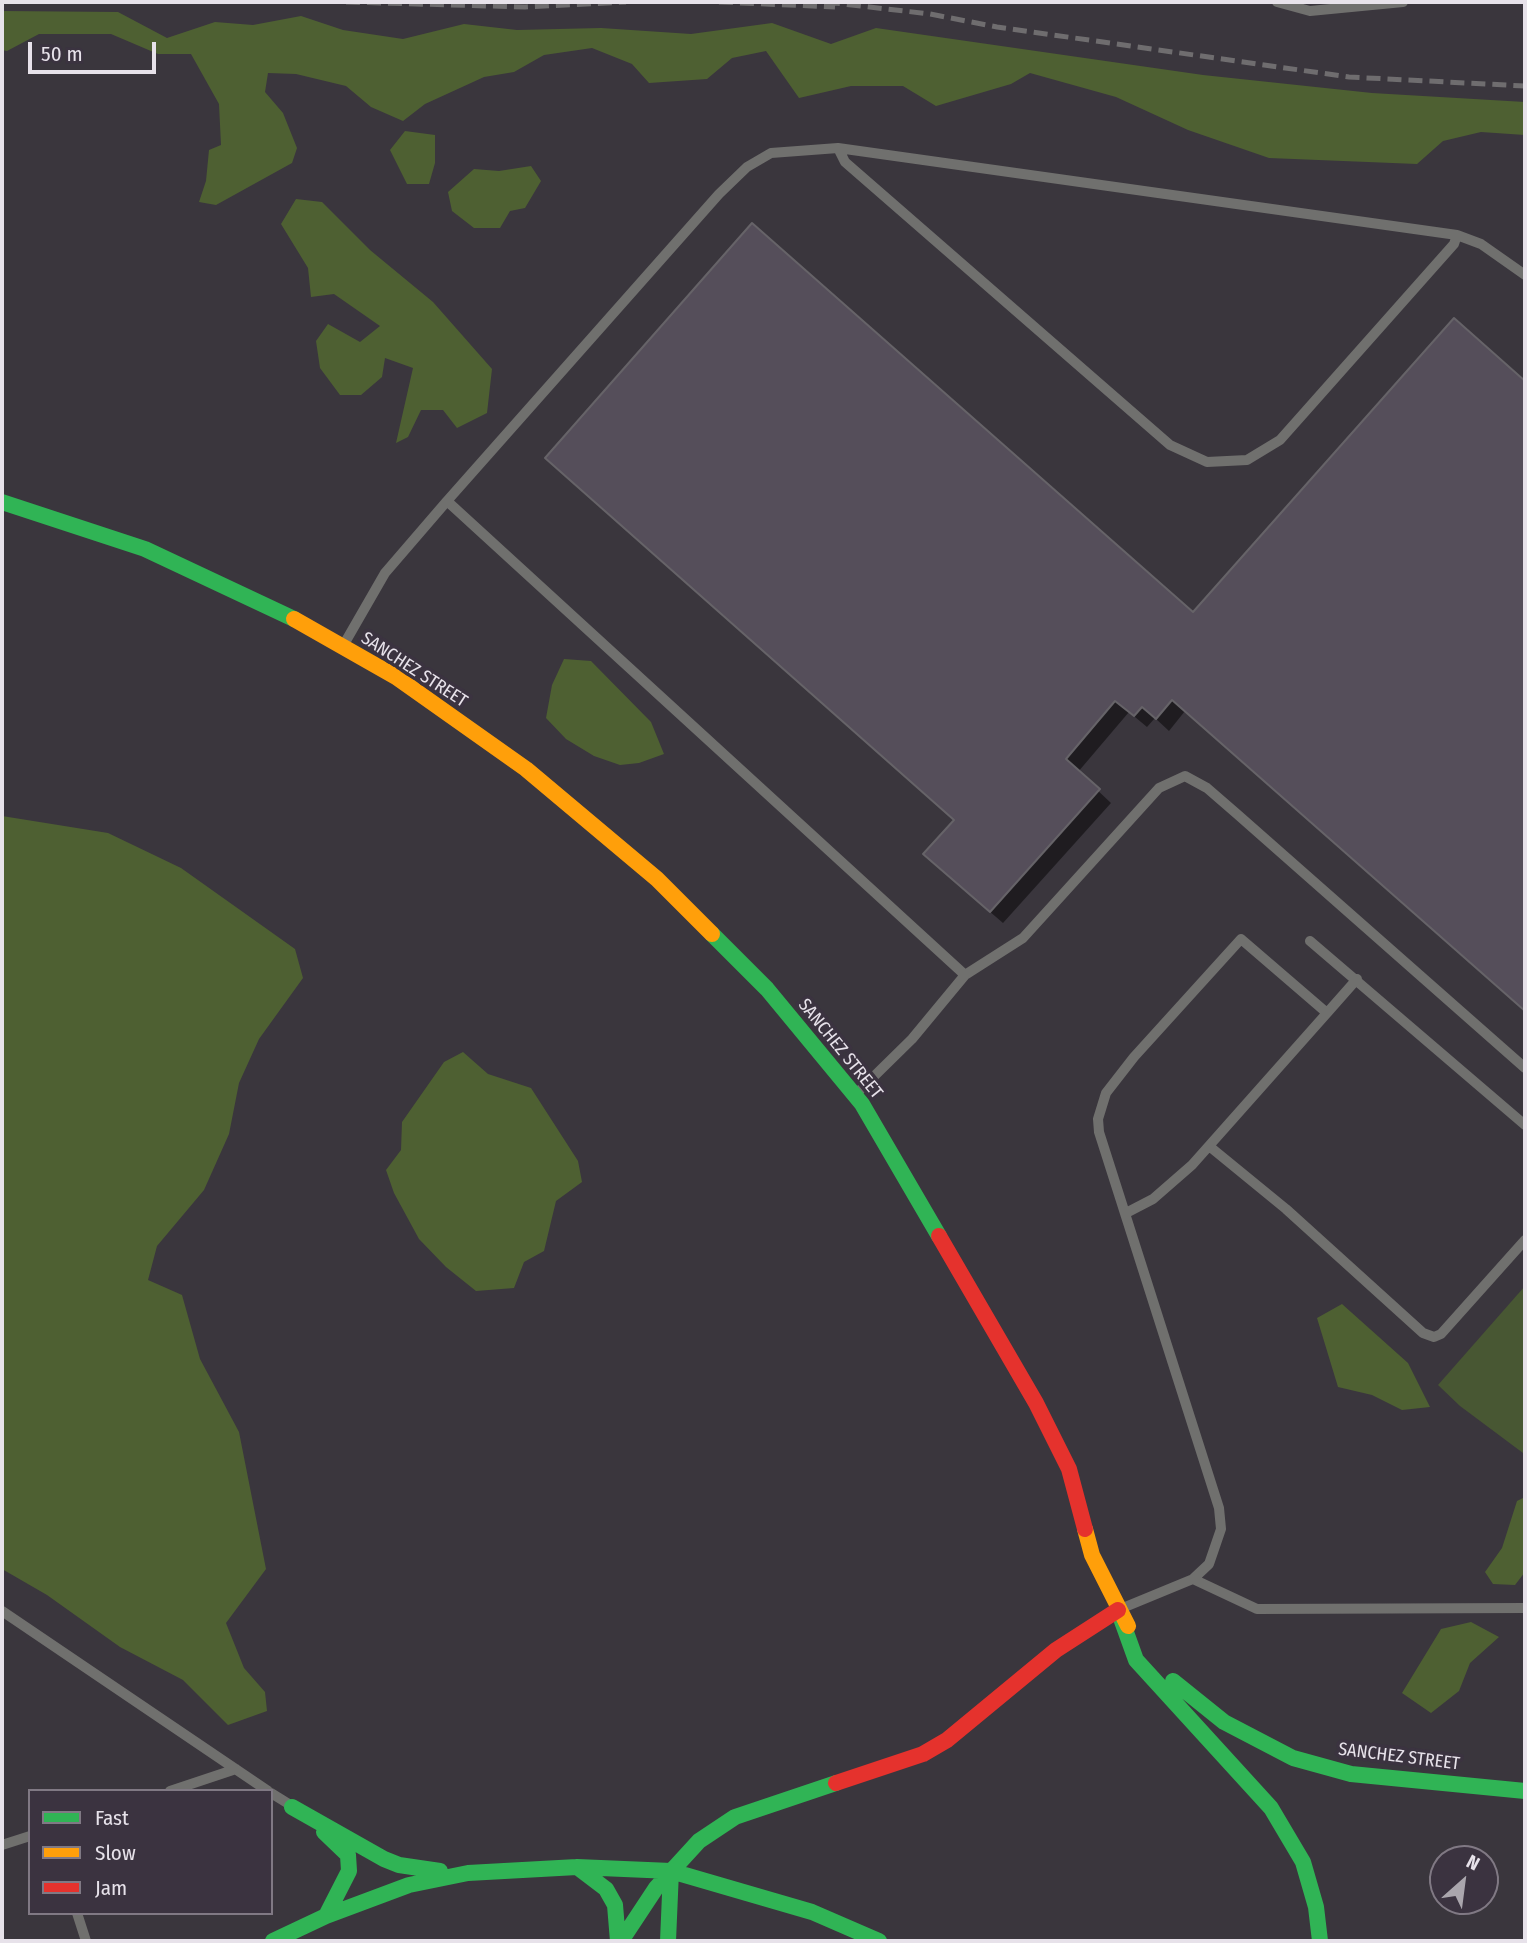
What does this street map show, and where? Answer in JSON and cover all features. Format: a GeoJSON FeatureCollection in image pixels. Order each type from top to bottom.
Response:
{"type":"FeatureCollection","features":[{"type":"Feature","properties":{"kind":"main road","name":"SANCHEZ STREET"},"geometry":{"type":"LineString","coordinates":[[2,502],[145,549],[268,605],[396,677],[526,769],[657,878],[767,989],[855,1095],[1036,1403],[1069,1469],[1092,1555],[1118,1610],[1151,1660],[1185,1692],[1224,1722],[1293,1758],[1350,1774],[1525,1791]]}},
{"type":"Feature","properties":{"kind":"main road"},"geometry":{"type":"LineString","coordinates":[[620,1941],[639,1910],[671,1871],[699,1841],[735,1817],[923,1754],[947,1740],[1056,1650],[1118,1610],[1136,1660],[1231,1761],[1271,1808],[1303,1862],[1317,1907],[1320,1941]]}},
{"type":"Feature","properties":{"kind":"main road"},"geometry":{"type":"LineString","coordinates":[[292,1807],[400,1865],[468,1872],[576,1867],[671,1871],[812,1912],[878,1941]]}},
{"type":"Feature","properties":{"kind":"main road"},"geometry":{"type":"LineString","coordinates":[[292,1807],[348,1854],[349,1871],[326,1916]]}},
{"type":"Feature","properties":{"kind":"main road"},"geometry":{"type":"LineString","coordinates":[[576,1867],[606,1889],[615,1905],[620,1941]]}},
{"type":"Feature","properties":{"kind":"main road"},"geometry":{"type":"LineString","coordinates":[[668,1941],[671,1871]]}},
{"type":"Feature","properties":{"kind":"main road"},"geometry":{"type":"LineString","coordinates":[[273,1941],[326,1916],[409,1885],[468,1872]]}},
{"type":"Feature","properties":{"kind":"lane"},"geometry":{"type":"LineString","coordinates":[[1277,2],[1310,10],[1403,2]]}},
{"type":"Feature","properties":{"kind":"lane"},"geometry":{"type":"LineString","coordinates":[[838,148],[845,162],[1170,445],[1207,462],[1247,460],[1280,440],[1454,244],[1457,234]]}},
{"type":"Feature","properties":{"kind":"lane"},"geometry":{"type":"LineString","coordinates":[[343,647],[385,573],[447,501],[719,194],[747,167],[771,153],[838,148],[1457,234],[1481,244],[1525,275]]}},
{"type":"Feature","properties":{"kind":"lane"},"geometry":{"type":"LineString","coordinates":[[447,501],[965,975]]}},
{"type":"Feature","properties":{"kind":"lane"},"geometry":{"type":"LineString","coordinates":[[855,1095],[912,1039],[965,975],[1023,938],[1159,788],[1185,776],[1207,788],[1227,805],[1525,1068]]}},
{"type":"Feature","properties":{"kind":"lane"},"geometry":{"type":"LineString","coordinates":[[1118,1610],[1193,1579],[1209,1564],[1220,1529],[1219,1507],[1099,1132],[1098,1119],[1106,1093],[1241,939],[1327,1013]]}},
{"type":"Feature","properties":{"kind":"lane"},"geometry":{"type":"LineString","coordinates":[[1310,940],[1525,1125]]}},
{"type":"Feature","properties":{"kind":"lane"},"geometry":{"type":"LineString","coordinates":[[1126,1213],[1171,1186],[1357,979]]}},
{"type":"Feature","properties":{"kind":"lane"},"geometry":{"type":"LineString","coordinates":[[1209,1146],[1286,1209],[1423,1333],[1434,1337],[1441,1334],[1525,1240]]}},
{"type":"Feature","properties":{"kind":"lane"},"geometry":{"type":"LineString","coordinates":[[1193,1579],[1257,1609],[1525,1608]]}},
{"type":"Feature","properties":{"kind":"lane"},"geometry":{"type":"LineString","coordinates":[[2,1611],[266,1789]]}},
{"type":"Feature","properties":{"kind":"lane"},"geometry":{"type":"LineString","coordinates":[[176,1789],[236,1769]]}},
{"type":"Feature","properties":{"kind":"lane"},"geometry":{"type":"LineString","coordinates":[[273,1794],[292,1807]]}},
{"type":"Feature","properties":{"kind":"lane"},"geometry":{"type":"LineString","coordinates":[[2,1845],[28,1837]]}},
{"type":"Feature","properties":{"kind":"lane"},"geometry":{"type":"LineString","coordinates":[[78,1915],[86,1941]]}},
{"type":"Feature","properties":{"kind":"green space"},"geometry":{"type":"Polygon","coordinates":[[[2,11],[118,12],[167,38],[215,22],[253,25],[301,16],[343,30],[403,39],[464,24],[517,30],[601,28],[691,34],[772,23],[831,44],[876,28],[1203,75],[1372,93],[1525,102],[1525,135],[1481,132],[1443,141],[1417,164],[1269,158],[1188,130],[1116,97],[1030,73],[1011,84],[936,106],[903,86],[851,86],[799,98],[766,51],[732,58],[707,79],[649,83],[632,64],[592,48],[544,55],[514,72],[484,77],[425,104],[403,121],[371,107],[346,86],[296,74],[268,73],[265,92],[283,113],[297,148],[292,163],[216,205],[199,202],[206,181],[209,150],[221,145],[219,104],[191,54],[158,54],[111,34],[39,34],[7,51],[2,50],[2,11]]]}},
{"type":"Feature","properties":{"kind":"green space"},"geometry":{"type":"Polygon","coordinates":[[[405,131],[435,135],[435,163],[429,184],[407,184],[390,150],[405,131]]]}},
{"type":"Feature","properties":{"kind":"green space"},"geometry":{"type":"Polygon","coordinates":[[[531,166],[541,181],[525,208],[510,211],[500,228],[474,228],[452,211],[448,192],[474,169],[499,171],[531,166]]]}},
{"type":"Feature","properties":{"kind":"green space"},"geometry":{"type":"Polygon","coordinates":[[[296,199],[322,202],[370,250],[433,302],[492,369],[487,413],[457,428],[443,410],[421,410],[408,437],[396,443],[413,368],[385,358],[382,377],[361,395],[340,395],[320,368],[316,341],[328,324],[360,342],[380,326],[334,294],[311,297],[308,268],[281,224],[296,199]]]}},
{"type":"Feature","properties":{"kind":"green space"},"geometry":{"type":"Polygon","coordinates":[[[564,659],[591,661],[651,722],[664,754],[639,763],[620,765],[594,756],[566,739],[546,718],[552,685],[564,659]]]}},
{"type":"Feature","properties":{"kind":"green space"},"geometry":{"type":"Polygon","coordinates":[[[2,816],[108,833],[181,868],[295,949],[303,978],[259,1039],[239,1083],[229,1134],[204,1190],[157,1246],[148,1280],[182,1295],[200,1359],[239,1432],[266,1569],[226,1623],[244,1668],[265,1692],[267,1711],[228,1725],[183,1680],[120,1647],[47,1595],[2,1569],[2,816]]]}},
{"type":"Feature","properties":{"kind":"green space"},"geometry":{"type":"Polygon","coordinates":[[[463,1052],[488,1074],[531,1088],[578,1161],[582,1182],[556,1201],[544,1251],[524,1262],[514,1288],[476,1291],[446,1267],[419,1239],[394,1193],[386,1170],[401,1150],[402,1122],[444,1062],[463,1052]]]}},
{"type":"Feature","properties":{"kind":"green space"},"geometry":{"type":"Polygon","coordinates":[[[1525,1286],[1523,1453],[1460,1406],[1438,1385],[1525,1286]]]}},
{"type":"Feature","properties":{"kind":"green space"},"geometry":{"type":"Polygon","coordinates":[[[1342,1304],[1408,1363],[1430,1407],[1402,1410],[1372,1395],[1338,1387],[1317,1318],[1342,1304]]]}},
{"type":"Feature","properties":{"kind":"green space"},"geometry":{"type":"Polygon","coordinates":[[[1525,1497],[1525,1572],[1515,1585],[1493,1584],[1485,1572],[1502,1548],[1517,1501],[1525,1497]]]}},
{"type":"Feature","properties":{"kind":"green space"},"geometry":{"type":"Polygon","coordinates":[[[1471,1622],[1499,1637],[1470,1663],[1459,1691],[1431,1713],[1402,1693],[1441,1629],[1471,1622]]]}},
{"type":"Feature","properties":{"kind":"building"},"geometry":{"type":"Polygon","coordinates":[[[752,223],[1193,612],[1454,318],[1525,381],[1525,1011],[1172,700],[1156,719],[1142,707],[1134,716],[1115,701],[1066,759],[1100,789],[990,912],[923,854],[954,820],[545,458],[752,223]]]}},
{"type":"Feature","properties":{"kind":"railway"},"geometry":{"type":"LineString","coordinates":[[346,2],[525,7],[626,2]]}},
{"type":"Feature","properties":{"kind":"railway"},"geometry":{"type":"LineString","coordinates":[[719,2],[835,7]]}},
{"type":"Feature","properties":{"kind":"railway"},"geometry":{"type":"LineString","coordinates":[[826,2],[930,14],[997,27],[1349,77],[1525,86]]}},
{"type":"Feature","properties":{"kind":"traffic: fast"},"geometry":{"type":"LineString","coordinates":[[2,502],[145,549],[294,619]]}},
{"type":"Feature","properties":{"kind":"traffic: fast"},"geometry":{"type":"LineString","coordinates":[[712,934],[767,989],[862,1104],[939,1236]]}},
{"type":"Feature","properties":{"kind":"traffic: fast"},"geometry":{"type":"LineString","coordinates":[[1118,1610],[1136,1660],[1271,1808],[1303,1862],[1316,1907],[1320,1941]]}},
{"type":"Feature","properties":{"kind":"traffic: fast"},"geometry":{"type":"LineString","coordinates":[[1173,1681],[1224,1722],[1293,1758],[1351,1774],[1525,1791]]}},
{"type":"Feature","properties":{"kind":"traffic: fast"},"geometry":{"type":"LineString","coordinates":[[621,1941],[656,1888],[699,1841],[735,1817],[836,1783]]}},
{"type":"Feature","properties":{"kind":"traffic: fast"},"geometry":{"type":"LineString","coordinates":[[292,1807],[384,1859],[399,1865],[440,1871]]}},
{"type":"Feature","properties":{"kind":"traffic: fast"},"geometry":{"type":"LineString","coordinates":[[324,1832],[348,1855],[349,1871],[326,1916]]}},
{"type":"Feature","properties":{"kind":"traffic: fast"},"geometry":{"type":"LineString","coordinates":[[577,1867],[606,1889],[615,1905],[618,1941]]}},
{"type":"Feature","properties":{"kind":"traffic: fast"},"geometry":{"type":"LineString","coordinates":[[273,1941],[326,1916],[409,1885],[468,1873],[577,1867],[671,1871]]}},
{"type":"Feature","properties":{"kind":"traffic: fast"},"geometry":{"type":"LineString","coordinates":[[668,1941],[671,1871],[812,1912],[879,1941]]}},
{"type":"Feature","properties":{"kind":"traffic: slow"},"geometry":{"type":"LineString","coordinates":[[294,619],[396,677],[526,769],[657,879],[712,934]]}},
{"type":"Feature","properties":{"kind":"traffic: slow"},"geometry":{"type":"LineString","coordinates":[[1085,1529],[1092,1555],[1128,1626]]}},
{"type":"Feature","properties":{"kind":"traffic: jam"},"geometry":{"type":"LineString","coordinates":[[939,1236],[1036,1403],[1069,1469],[1085,1529]]}},
{"type":"Feature","properties":{"kind":"traffic: jam"},"geometry":{"type":"LineString","coordinates":[[836,1783],[923,1754],[947,1740],[1056,1650],[1118,1610]]}}]}
